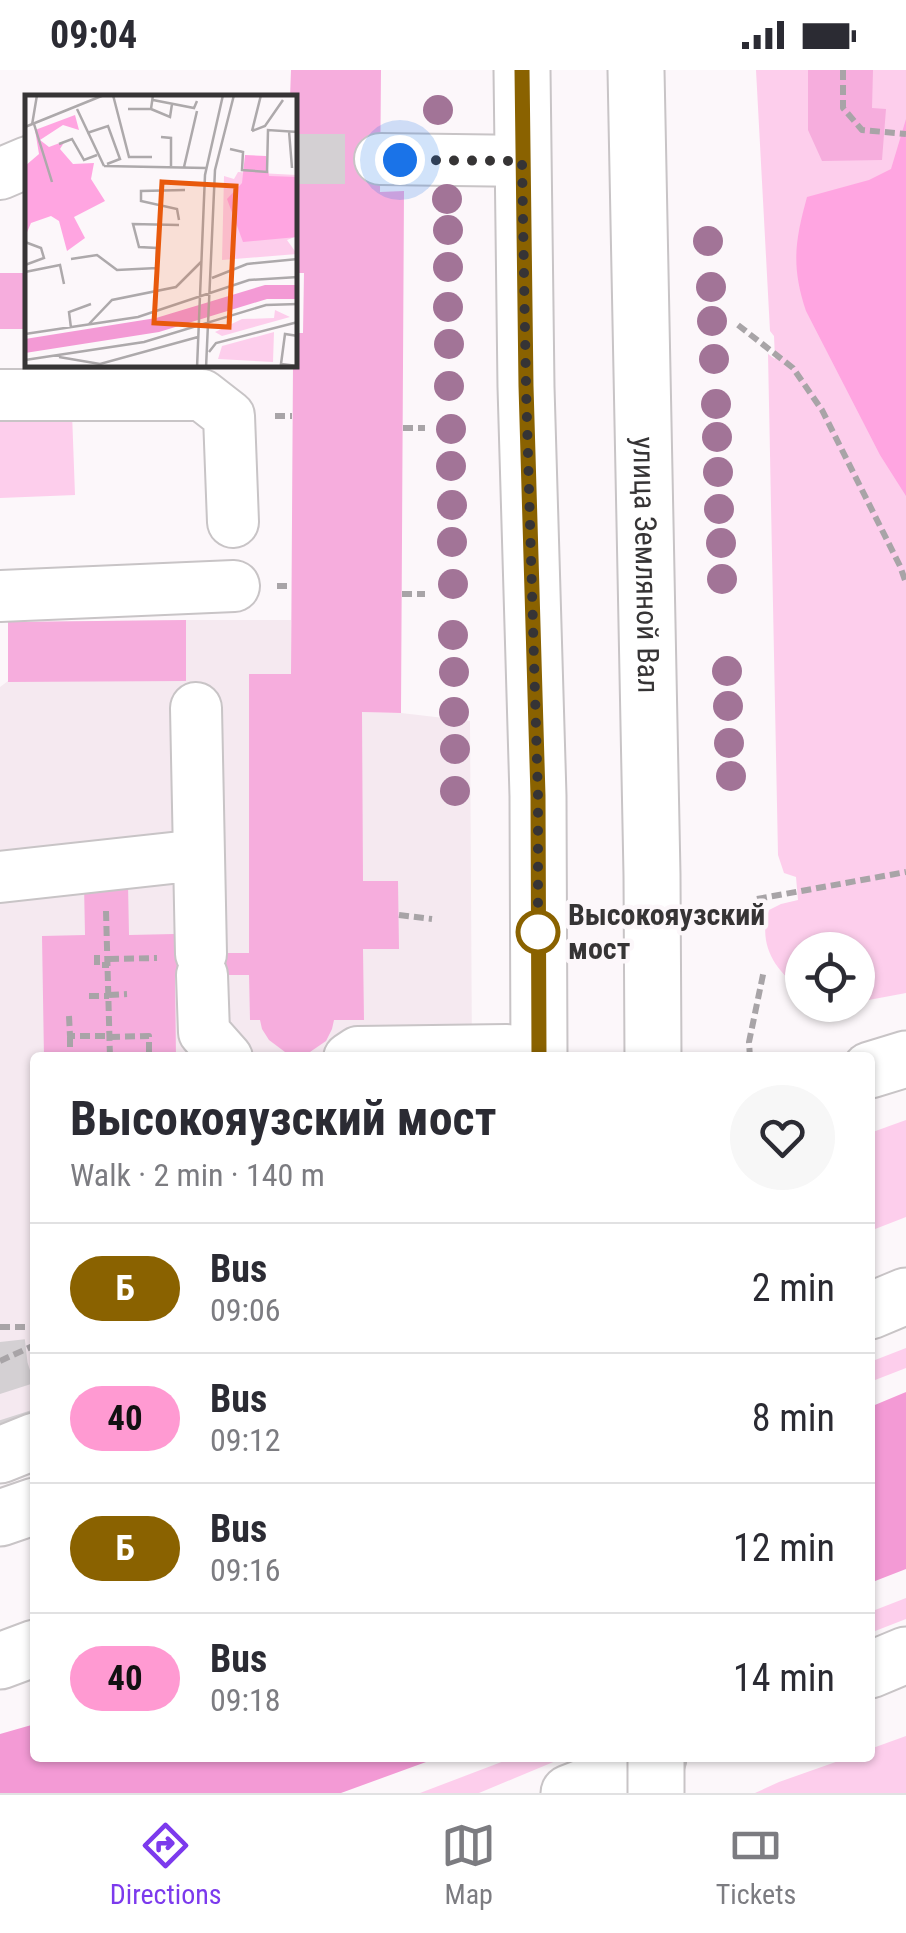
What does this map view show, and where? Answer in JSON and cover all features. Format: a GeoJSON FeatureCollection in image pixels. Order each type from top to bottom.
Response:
{"type":"FeatureCollection","features":[{"type":"Feature","properties":{"kind":"main road"},"geometry":{"type":"LineString","coordinates":[[518,1052],[538,962],[522,70]]}},
{"type":"Feature","properties":{"kind":"main road","name":"улица Земляной Вал"},"geometry":{"type":"LineString","coordinates":[[636,70],[653,1052]]}},
{"type":"Feature","properties":{"kind":"main road"},"geometry":{"type":"LineString","coordinates":[[653,979],[674,1052]]}},
{"type":"Feature","properties":{"kind":"main road"},"geometry":{"type":"LineString","coordinates":[[875,1068],[906,1059]]}},
{"type":"Feature","properties":{"kind":"main road"},"geometry":{"type":"LineString","coordinates":[[875,1309],[906,1296]]}},
{"type":"Feature","properties":{"kind":"main road"},"geometry":{"type":"LineString","coordinates":[[0,1455],[30,1443]]}},
{"type":"Feature","properties":{"kind":"main road"},"geometry":{"type":"LineString","coordinates":[[0,1518],[30,1508]]}},
{"type":"Feature","properties":{"kind":"main road"},"geometry":{"type":"LineString","coordinates":[[0,1661],[30,1650]]}},
{"type":"Feature","properties":{"kind":"main road"},"geometry":{"type":"LineString","coordinates":[[875,1668],[906,1655]]}},
{"type":"Feature","properties":{"kind":"main road"},"geometry":{"type":"LineString","coordinates":[[545,1762],[546,1793]]}},
{"type":"Feature","properties":{"kind":"main road"},"geometry":{"type":"LineString","coordinates":[[569,1793],[650,1769]]}},
{"type":"Feature","properties":{"kind":"lane"},"geometry":{"type":"LineString","coordinates":[[380,160],[522,161]]}},
{"type":"Feature","properties":{"kind":"lane"},"geometry":{"type":"LineString","coordinates":[[0,174],[25,163]]}},
{"type":"Feature","properties":{"kind":"lane"},"geometry":{"type":"LineString","coordinates":[[0,395],[202,395],[229,416],[233,522]]}},
{"type":"Feature","properties":{"kind":"lane"},"geometry":{"type":"LineString","coordinates":[[0,596],[234,586]]}},
{"type":"Feature","properties":{"kind":"lane"},"geometry":{"type":"LineString","coordinates":[[196,708],[199,856],[190,962],[204,1032],[221,1052]]}},
{"type":"Feature","properties":{"kind":"lane"},"geometry":{"type":"LineString","coordinates":[[0,877],[199,856]]}},
{"type":"Feature","properties":{"kind":"path"},"geometry":{"type":"LineString","coordinates":[[842,70],[843,108],[862,130],[906,134]]}},
{"type":"Feature","properties":{"kind":"path"},"geometry":{"type":"LineString","coordinates":[[738,325],[793,368],[822,410],[906,583]]}},
{"type":"Feature","properties":{"kind":"path"},"geometry":{"type":"LineString","coordinates":[[402,428],[426,428]]}},
{"type":"Feature","properties":{"kind":"path"},"geometry":{"type":"LineString","coordinates":[[402,594],[425,594]]}},
{"type":"Feature","properties":{"kind":"path"},"geometry":{"type":"LineString","coordinates":[[758,899],[906,872]]}},
{"type":"Feature","properties":{"kind":"path"},"geometry":{"type":"LineString","coordinates":[[106,903],[110,930],[110,1052]]}},
{"type":"Feature","properties":{"kind":"path"},"geometry":{"type":"LineString","coordinates":[[398,915],[432,919]]}},
{"type":"Feature","properties":{"kind":"path"},"geometry":{"type":"LineString","coordinates":[[97,954],[97,965],[137,956],[190,962]]}},
{"type":"Feature","properties":{"kind":"path"},"geometry":{"type":"LineString","coordinates":[[144,967],[153,967],[153,962]]}},
{"type":"Feature","properties":{"kind":"path"},"geometry":{"type":"LineString","coordinates":[[750,1052],[764,970]]}},
{"type":"Feature","properties":{"kind":"path"},"geometry":{"type":"LineString","coordinates":[[89,996],[128,994]]}},
{"type":"Feature","properties":{"kind":"path"},"geometry":{"type":"LineString","coordinates":[[70,1016],[70,1052]]}},
{"type":"Feature","properties":{"kind":"path"},"geometry":{"type":"LineString","coordinates":[[70,1036],[149,1036],[149,1052]]}},
{"type":"Feature","properties":{"kind":"path"},"geometry":{"type":"LineString","coordinates":[[0,1327],[30,1327]]}},
{"type":"Feature","properties":{"kind":"path"},"geometry":{"type":"LineString","coordinates":[[0,1361],[30,1347]]}},
{"type":"Feature","properties":{"kind":"shaded area"},"geometry":{"type":"Polygon","coordinates":[[[756,70],[906,70],[906,993],[875,999],[875,932],[785,932],[785,975],[771,956],[765,934],[769,910],[798,900],[796,877],[784,873],[778,855],[768,354],[775,359],[774,336],[770,331],[756,70]]]}},
{"type":"Feature","properties":{"kind":"shaded area"},"geometry":{"type":"Polygon","coordinates":[[[906,119],[906,496],[880,455],[806,311],[796,254],[807,197],[869,180],[891,169],[906,119]]]}},
{"type":"Feature","properties":{"kind":"shaded area"},"geometry":{"type":"Polygon","coordinates":[[[72,413],[75,495],[0,498],[0,416],[72,413]]]}},
{"type":"Feature","properties":{"kind":"shaded area"},"geometry":{"type":"Polygon","coordinates":[[[291,620],[291,674],[363,712],[470,721],[472,1052],[30,1052],[30,1414],[0,1426],[0,687],[8,681],[8,622],[291,620]]]}},
{"type":"Feature","properties":{"kind":"shaded area"},"geometry":{"type":"Polygon","coordinates":[[[906,1120],[906,1217],[875,1229],[875,1131],[906,1120]]]}},
{"type":"Feature","properties":{"kind":"shaded area"},"geometry":{"type":"Polygon","coordinates":[[[906,1348],[906,1368],[875,1380],[875,1360],[906,1348]]]}},
{"type":"Feature","properties":{"kind":"shaded area"},"geometry":{"type":"Polygon","coordinates":[[[906,1392],[906,1569],[875,1581],[875,1405],[906,1392]]]}},
{"type":"Feature","properties":{"kind":"shaded area"},"geometry":{"type":"Polygon","coordinates":[[[906,1598],[906,1619],[875,1631],[875,1610],[906,1598]]]}},
{"type":"Feature","properties":{"kind":"shaded area"},"geometry":{"type":"Polygon","coordinates":[[[30,1725],[30,1762],[426,1762],[341,1793],[0,1793],[0,1734],[30,1725]]]}},
{"type":"Feature","properties":{"kind":"shaded area"},"geometry":{"type":"Polygon","coordinates":[[[906,1736],[906,1793],[755,1793],[836,1762],[875,1762],[875,1747],[906,1736]]]}},
{"type":"Feature","properties":{"kind":"shaded area"},"geometry":{"type":"Polygon","coordinates":[[[501,1762],[553,1762],[479,1793],[420,1793],[501,1762]]]}},
{"type":"Feature","properties":{"kind":"building"},"geometry":{"type":"Polygon","coordinates":[[[291,70],[381,70],[380,192],[404,191],[401,713],[362,712],[363,881],[398,881],[399,949],[363,949],[364,1020],[334,1020],[326,1041],[310,1052],[285,1052],[269,1040],[260,1020],[250,1020],[249,975],[175,975],[176,1052],[44,1052],[42,936],[85,935],[84,884],[128,884],[129,935],[174,934],[174,953],[249,953],[249,674],[291,674],[293,368],[298,368],[298,333],[303,333],[304,273],[298,273],[298,95],[290,95],[291,70]]]}},
{"type":"Feature","properties":{"kind":"building"},"geometry":{"type":"Polygon","coordinates":[[[808,70],[873,70],[872,108],[886,109],[882,160],[822,161],[808,130],[808,70]]]}},
{"type":"Feature","properties":{"kind":"building"},"geometry":{"type":"Polygon","coordinates":[[[0,273],[25,273],[25,329],[0,329],[0,273]]]}},
{"type":"Feature","properties":{"kind":"building"},"geometry":{"type":"Polygon","coordinates":[[[186,620],[186,681],[8,682],[8,622],[186,620]]]}},
{"type":"Feature","properties":{"kind":"tunnel"},"geometry":{"type":"LineString","coordinates":[[298,159],[380,159]]}},
{"type":"Feature","properties":{"kind":"tunnel"},"geometry":{"type":"LineString","coordinates":[[0,1342],[3,1368],[30,1451]]}},
{"type":"Feature","properties":{"kind":"bus line","name":"Б"},"geometry":{"type":"LineString","coordinates":[[522,70],[538,796],[539,1052]]}},
{"type":"Feature","properties":{"kind":"place","name":"Высокояузский мост"},"geometry":{"type":"Point","coordinates":[538,932]}},
{"type":"Feature","properties":{"kind":"route"},"geometry":{"type":"LineString","coordinates":[[400,160],[522,161],[538,932]]}}]}
